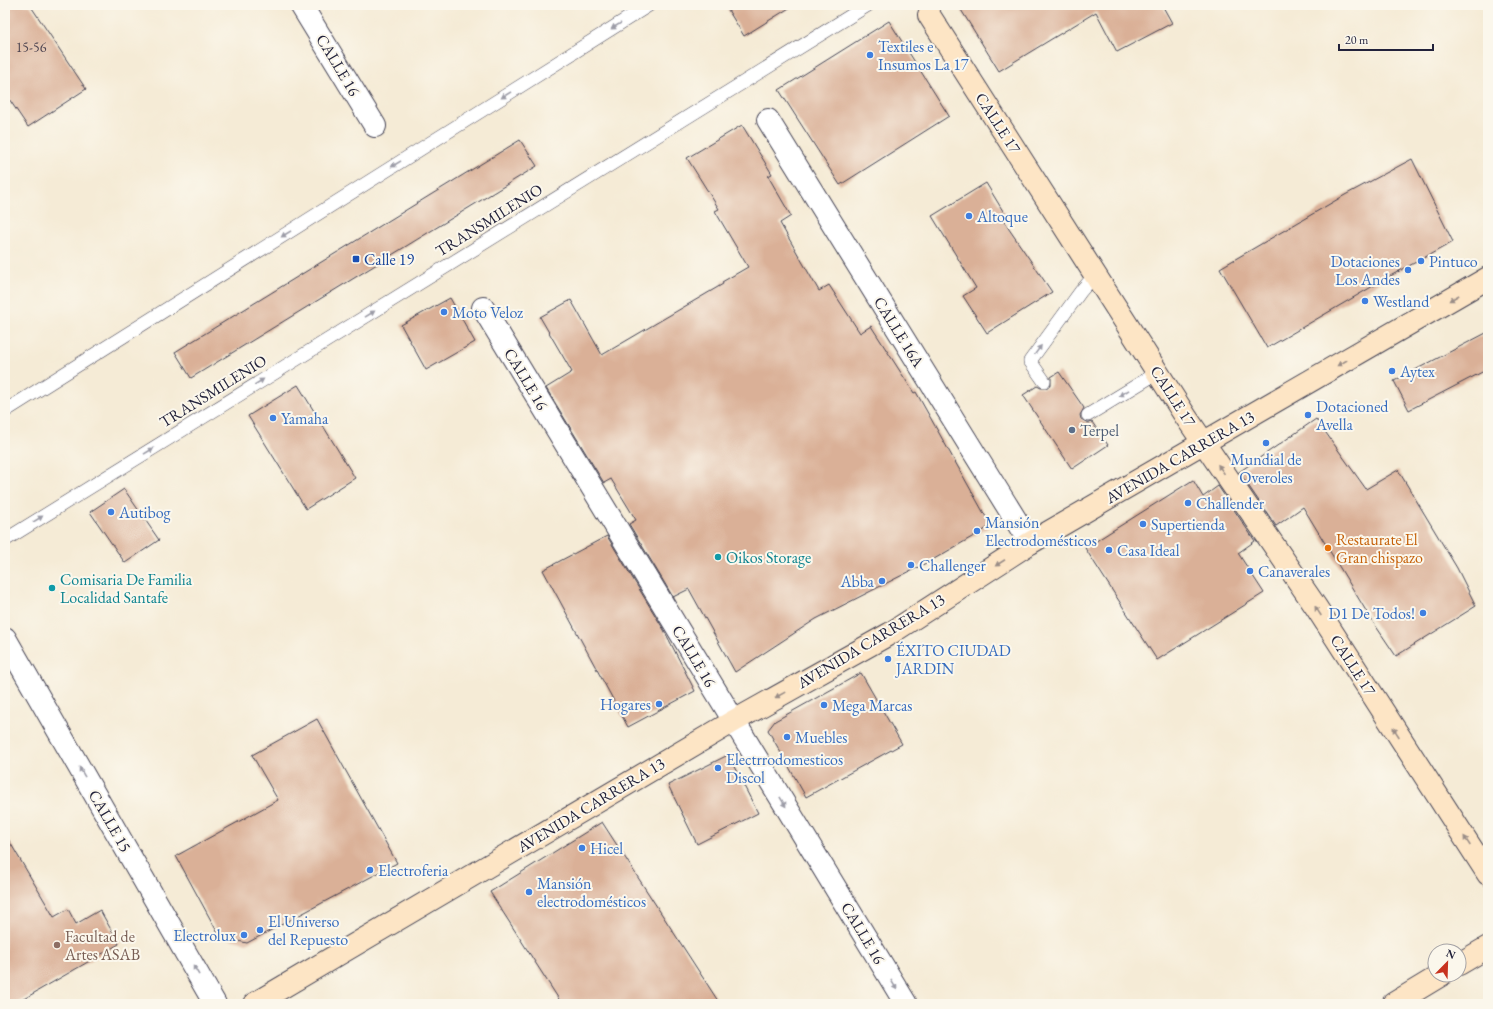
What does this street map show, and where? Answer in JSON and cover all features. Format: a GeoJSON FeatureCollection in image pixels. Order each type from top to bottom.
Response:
{"type":"FeatureCollection","features":[{"type":"Feature","properties":{"kind":"street","name":"CALLE 16"},"geometry":{"type":"LineString","coordinates":[[301,5],[375,126]]}},
{"type":"Feature","properties":{"kind":"street","name":"CALLE 17"},"geometry":{"type":"LineString","coordinates":[[928,15],[1157,373],[1203,443],[1316,607],[1488,874]]}},
{"type":"Feature","properties":{"kind":"street","name":"CALLE 16A"},"geometry":{"type":"LineString","coordinates":[[768,120],[1030,543]]}},
{"type":"Feature","properties":{"kind":"street","name":"AVENIDA CARRERA 13"},"geometry":{"type":"LineString","coordinates":[[254,1004],[734,721],[891,633],[1030,543],[1488,278]]}},
{"type":"Feature","properties":{"kind":"street","name":"CALLE 16"},"geometry":{"type":"LineString","coordinates":[[483,308],[906,1004]]}},
{"type":"Feature","properties":{"kind":"street","name":"CALLE 15"},"geometry":{"type":"LineString","coordinates":[[5,638],[215,1004]]}},
{"type":"Feature","properties":{"kind":"street"},"geometry":{"type":"LineString","coordinates":[[1467,959],[1488,947]]}},
{"type":"Feature","properties":{"kind":"street"},"geometry":{"type":"LineString","coordinates":[[1393,1004],[1428,983]]}},
{"type":"Feature","properties":{"kind":"lane"},"geometry":{"type":"LineString","coordinates":[[5,411],[649,5]]}},
{"type":"Feature","properties":{"kind":"lane","name":"TRANSMILENIO"},"geometry":{"type":"LineString","coordinates":[[5,540],[868,5]]}},
{"type":"Feature","properties":{"kind":"lane"},"geometry":{"type":"LineString","coordinates":[[1044,381],[1030,361],[1081,291],[1095,275]]}},
{"type":"Feature","properties":{"kind":"lane"},"geometry":{"type":"LineString","coordinates":[[1088,415],[1157,373]]}},
{"type":"Feature","properties":{"kind":"building"},"geometry":{"type":"Polygon","coordinates":[[[5,5],[30,5],[86,89],[28,127],[5,93],[5,5]]]}},
{"type":"Feature","properties":{"kind":"building"},"geometry":{"type":"Polygon","coordinates":[[[725,5],[794,5],[744,36],[725,5]]]}},
{"type":"Feature","properties":{"kind":"building"},"geometry":{"type":"Polygon","coordinates":[[[958,5],[1162,5],[1172,23],[1117,52],[1096,12],[999,71],[958,5]]]}},
{"type":"Feature","properties":{"kind":"building"},"geometry":{"type":"Polygon","coordinates":[[[889,21],[949,116],[840,185],[779,90],[889,21]]]}},
{"type":"Feature","properties":{"kind":"building"},"geometry":{"type":"Polygon","coordinates":[[[742,125],[772,174],[768,176],[791,216],[780,223],[819,291],[829,285],[860,333],[871,326],[914,393],[916,392],[991,526],[934,559],[816,619],[735,672],[689,589],[673,597],[629,524],[636,520],[611,479],[604,483],[546,388],[572,372],[540,317],[571,300],[602,355],[723,284],[722,282],[748,267],[715,211],[719,209],[687,158],[742,125]]]}},
{"type":"Feature","properties":{"kind":"building","name":"Calle 19"},"geometry":{"type":"Polygon","coordinates":[[[520,140],[537,166],[191,378],[175,352],[520,140]]]}},
{"type":"Feature","properties":{"kind":"building"},"geometry":{"type":"Polygon","coordinates":[[[1412,159],[1453,242],[1392,275],[1267,348],[1220,268],[1345,195],[1412,159]]]}},
{"type":"Feature","properties":{"kind":"building"},"geometry":{"type":"Polygon","coordinates":[[[986,183],[1006,216],[1002,219],[1052,292],[987,333],[963,296],[976,288],[932,216],[986,183]]]}},
{"type":"Feature","properties":{"kind":"building"},"geometry":{"type":"Polygon","coordinates":[[[450,298],[475,342],[426,370],[401,325],[450,298]]]}},
{"type":"Feature","properties":{"kind":"building"},"geometry":{"type":"Polygon","coordinates":[[[1488,332],[1488,369],[1409,410],[1394,381],[1488,332]]]}},
{"type":"Feature","properties":{"kind":"building","name":"Terpel"},"geometry":{"type":"Polygon","coordinates":[[[1059,372],[1084,408],[1080,415],[1081,419],[1088,423],[1092,422],[1108,445],[1072,469],[1023,395],[1037,386],[1041,388],[1048,388],[1051,384],[1051,377],[1059,372]]]}},
{"type":"Feature","properties":{"kind":"building"},"geometry":{"type":"Polygon","coordinates":[[[298,385],[355,478],[306,509],[248,416],[298,385]]]}},
{"type":"Feature","properties":{"kind":"building"},"geometry":{"type":"Polygon","coordinates":[[[1316,419],[1366,489],[1398,470],[1457,568],[1476,606],[1396,656],[1371,619],[1303,507],[1276,526],[1239,472],[1316,419]]]}},
{"type":"Feature","properties":{"kind":"building"},"geometry":{"type":"Polygon","coordinates":[[[1193,480],[1203,497],[1218,486],[1255,541],[1238,553],[1264,593],[1157,660],[1085,548],[1193,480]]]}},
{"type":"Feature","properties":{"kind":"building"},"geometry":{"type":"Polygon","coordinates":[[[124,489],[159,540],[125,563],[90,512],[124,489]]]}},
{"type":"Feature","properties":{"kind":"building"},"geometry":{"type":"Polygon","coordinates":[[[607,536],[664,630],[695,691],[628,727],[543,570],[607,536]]]}},
{"type":"Feature","properties":{"kind":"building"},"geometry":{"type":"Polygon","coordinates":[[[861,673],[902,744],[806,797],[768,730],[775,721],[861,673]]]}},
{"type":"Feature","properties":{"kind":"building"},"geometry":{"type":"Polygon","coordinates":[[[317,719],[397,863],[247,943],[220,937],[176,856],[278,800],[252,755],[317,719]]]}},
{"type":"Feature","properties":{"kind":"building"},"geometry":{"type":"Polygon","coordinates":[[[728,755],[758,813],[697,844],[668,785],[728,755]]]}},
{"type":"Feature","properties":{"kind":"building"},"geometry":{"type":"Polygon","coordinates":[[[602,822],[720,1004],[562,1004],[490,892],[602,822]]]}},
{"type":"Feature","properties":{"kind":"building"},"geometry":{"type":"Polygon","coordinates":[[[5,834],[54,917],[68,909],[76,924],[100,910],[119,944],[15,1004],[5,1004],[5,834]]]}},
{"type":"Feature","properties":{"kind":"place","name":"Textiles e Insumos La 17"},"geometry":{"type":"Point","coordinates":[870,55]}},
{"type":"Feature","properties":{"kind":"place","name":"Altoque"},"geometry":{"type":"Point","coordinates":[969,216]}},
{"type":"Feature","properties":{"kind":"place","name":"Calle 19"},"geometry":{"type":"Point","coordinates":[356,259]}},
{"type":"Feature","properties":{"kind":"place","name":"Pintuco"},"geometry":{"type":"Point","coordinates":[1421,261]}},
{"type":"Feature","properties":{"kind":"place","name":"Dotaciones Los Andes"},"geometry":{"type":"Point","coordinates":[1408,270]}},
{"type":"Feature","properties":{"kind":"place","name":"Westland"},"geometry":{"type":"Point","coordinates":[1365,301]}},
{"type":"Feature","properties":{"kind":"place","name":"Moto Veloz"},"geometry":{"type":"Point","coordinates":[444,312]}},
{"type":"Feature","properties":{"kind":"place","name":"Aytex"},"geometry":{"type":"Point","coordinates":[1392,371]}},
{"type":"Feature","properties":{"kind":"place","name":"Dotacioned Avella"},"geometry":{"type":"Point","coordinates":[1308,415]}},
{"type":"Feature","properties":{"kind":"place","name":"Yamaha"},"geometry":{"type":"Point","coordinates":[273,418]}},
{"type":"Feature","properties":{"kind":"place","name":"Terpel"},"geometry":{"type":"Point","coordinates":[1072,430]}},
{"type":"Feature","properties":{"kind":"place","name":"Mundial de Overoles"},"geometry":{"type":"Point","coordinates":[1266,443]}},
{"type":"Feature","properties":{"kind":"place","name":"Challender"},"geometry":{"type":"Point","coordinates":[1188,503]}},
{"type":"Feature","properties":{"kind":"place","name":"Autibog"},"geometry":{"type":"Point","coordinates":[111,512]}},
{"type":"Feature","properties":{"kind":"place","name":"Supertienda"},"geometry":{"type":"Point","coordinates":[1143,524]}},
{"type":"Feature","properties":{"kind":"place","name":"Mansión Electrodomésticos"},"geometry":{"type":"Point","coordinates":[977,531]}},
{"type":"Feature","properties":{"kind":"place","name":"Restaurate El Gran chispazo"},"geometry":{"type":"Point","coordinates":[1328,548]}},
{"type":"Feature","properties":{"kind":"place","name":"Casa Ideal"},"geometry":{"type":"Point","coordinates":[1109,550]}},
{"type":"Feature","properties":{"kind":"place","name":"Oikos Storage"},"geometry":{"type":"Point","coordinates":[718,557]}},
{"type":"Feature","properties":{"kind":"place","name":"Challenger"},"geometry":{"type":"Point","coordinates":[911,565]}},
{"type":"Feature","properties":{"kind":"place","name":"Canaverales"},"geometry":{"type":"Point","coordinates":[1250,571]}},
{"type":"Feature","properties":{"kind":"place","name":"Abba"},"geometry":{"type":"Point","coordinates":[882,581]}},
{"type":"Feature","properties":{"kind":"place","name":"Comisaria De Familia Localidad Santafe"},"geometry":{"type":"Point","coordinates":[52,588]}},
{"type":"Feature","properties":{"kind":"place","name":"D1 De Todos!"},"geometry":{"type":"Point","coordinates":[1423,613]}},
{"type":"Feature","properties":{"kind":"place","name":"ÉXITO CIUDAD JARDIN"},"geometry":{"type":"Point","coordinates":[888,659]}},
{"type":"Feature","properties":{"kind":"place","name":"Hogares"},"geometry":{"type":"Point","coordinates":[659,704]}},
{"type":"Feature","properties":{"kind":"place","name":"Mega Marcas"},"geometry":{"type":"Point","coordinates":[824,705]}},
{"type":"Feature","properties":{"kind":"place","name":"Muebles"},"geometry":{"type":"Point","coordinates":[787,737]}},
{"type":"Feature","properties":{"kind":"place","name":"Electrrodomesticos Discol"},"geometry":{"type":"Point","coordinates":[718,768]}},
{"type":"Feature","properties":{"kind":"place","name":"Hicel"},"geometry":{"type":"Point","coordinates":[582,848]}},
{"type":"Feature","properties":{"kind":"place","name":"Electroferia"},"geometry":{"type":"Point","coordinates":[370,870]}},
{"type":"Feature","properties":{"kind":"place","name":"Mansión electrodomésticos"},"geometry":{"type":"Point","coordinates":[529,892]}},
{"type":"Feature","properties":{"kind":"place","name":"El Universo del Repuesto"},"geometry":{"type":"Point","coordinates":[260,930]}},
{"type":"Feature","properties":{"kind":"place","name":"Electrolux"},"geometry":{"type":"Point","coordinates":[244,935]}},
{"type":"Feature","properties":{"kind":"place","name":"Facultad de Artes ASAB"},"geometry":{"type":"Point","coordinates":[57,945]}}]}
